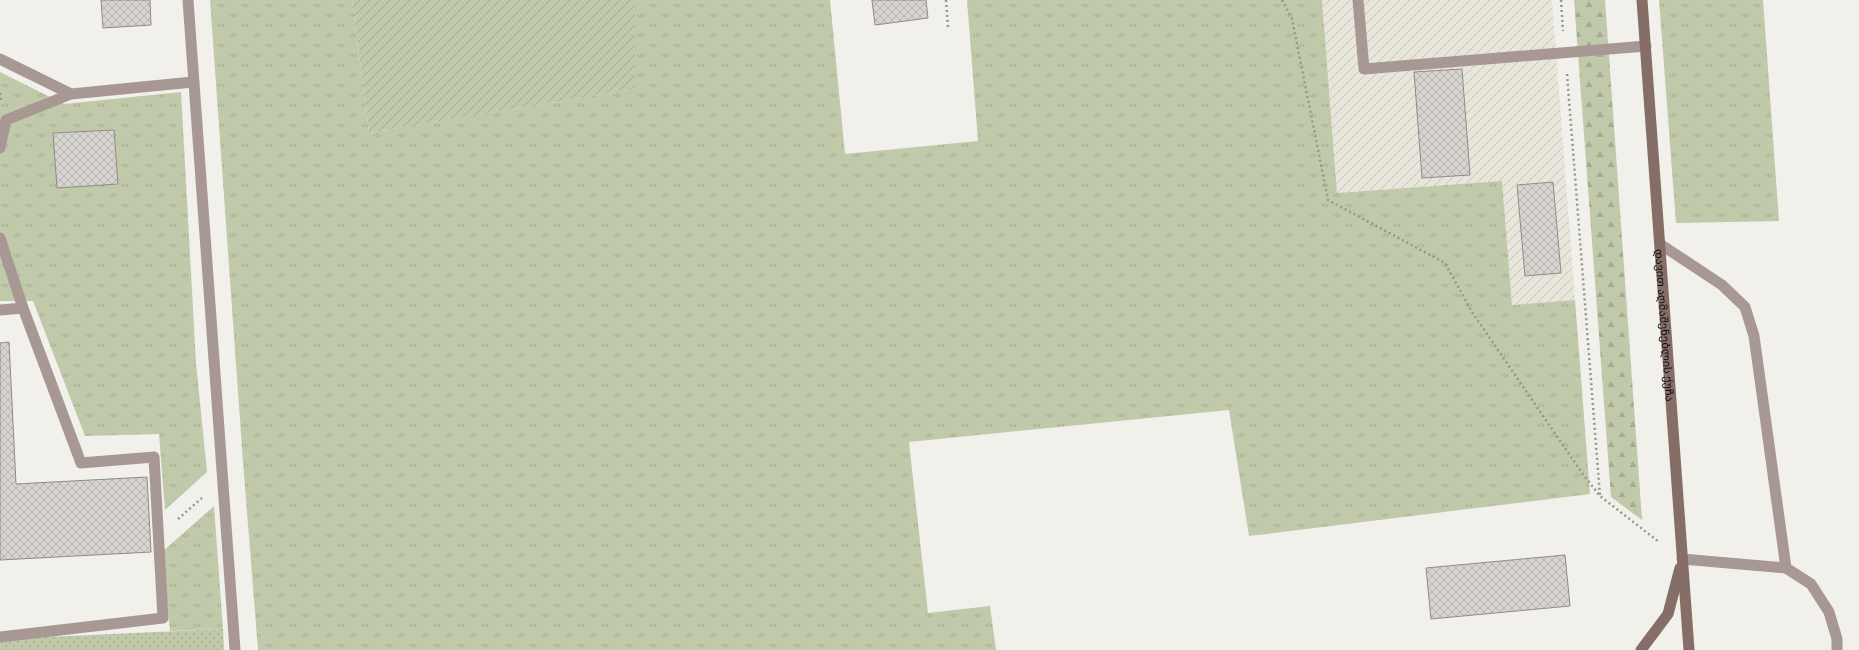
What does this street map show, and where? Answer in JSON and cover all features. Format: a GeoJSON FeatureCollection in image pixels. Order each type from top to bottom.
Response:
{"type":"FeatureCollection","features":[{"type":"Feature","properties":{"kind":"main road","name":"დავით აღმაშენებლის ქუჩა"},"geometry":{"type":"LineString","coordinates":[[1642,0],[1689,650]]}},
{"type":"Feature","properties":{"kind":"main road"},"geometry":{"type":"LineString","coordinates":[[1641,650],[1668,614],[1682,559]]}},
{"type":"Feature","properties":{"kind":"street"},"geometry":{"type":"LineString","coordinates":[[188,0],[235,650]]}},
{"type":"Feature","properties":{"kind":"street"},"geometry":{"type":"LineString","coordinates":[[1358,0],[1364,69],[1646,46]]}},
{"type":"Feature","properties":{"kind":"street"},"geometry":{"type":"LineString","coordinates":[[0,59],[71,94]]}},
{"type":"Feature","properties":{"kind":"street"},"geometry":{"type":"LineString","coordinates":[[0,148],[6,120],[71,94],[193,82]]}},
{"type":"Feature","properties":{"kind":"street"},"geometry":{"type":"LineString","coordinates":[[0,238],[23,308],[81,462],[154,457],[163,618],[0,637]]}},
{"type":"Feature","properties":{"kind":"street"},"geometry":{"type":"LineString","coordinates":[[1660,244],[1722,286],[1745,307],[1754,336],[1786,568]]}},
{"type":"Feature","properties":{"kind":"street"},"geometry":{"type":"LineString","coordinates":[[0,310],[23,308]]}},
{"type":"Feature","properties":{"kind":"street"},"geometry":{"type":"LineString","coordinates":[[1682,559],[1786,568],[1811,584],[1829,612],[1838,640],[1837,650]]}},
{"type":"Feature","properties":{"kind":"path"},"geometry":{"type":"LineString","coordinates":[[946,0],[948,28]]}},
{"type":"Feature","properties":{"kind":"path"},"geometry":{"type":"LineString","coordinates":[[1282,0],[1292,19],[1328,200],[1445,263],[1481,325],[1578,467],[1600,496],[1682,559]]}},
{"type":"Feature","properties":{"kind":"path"},"geometry":{"type":"LineString","coordinates":[[1561,0],[1600,496]]}},
{"type":"Feature","properties":{"kind":"path"},"geometry":{"type":"LineString","coordinates":[[158,536],[222,479]]}},
{"type":"Feature","properties":{"kind":"shaded area"},"geometry":{"type":"Polygon","coordinates":[[[1322,0],[1552,0],[1575,300],[1512,305],[1502,181],[1337,193],[1322,0]]]}},
{"type":"Feature","properties":{"kind":"green space"},"geometry":{"type":"Polygon","coordinates":[[[210,0],[352,0],[369,133],[634,89],[635,0],[830,0],[845,154],[978,141],[967,0],[1322,0],[1337,193],[1502,181],[1512,305],[1575,300],[1590,494],[1249,536],[1229,410],[909,442],[928,613],[990,606],[996,650],[258,650],[210,0]]]}},
{"type":"Feature","properties":{"kind":"green space"},"geometry":{"type":"Polygon","coordinates":[[[352,0],[635,0],[635,89],[369,133],[352,0]]]}},
{"type":"Feature","properties":{"kind":"green space"},"geometry":{"type":"Polygon","coordinates":[[[1574,0],[1605,0],[1642,520],[1611,497],[1574,0]]]}},
{"type":"Feature","properties":{"kind":"green space"},"geometry":{"type":"Polygon","coordinates":[[[1659,0],[1763,0],[1779,221],[1676,223],[1659,0]]]}},
{"type":"Feature","properties":{"kind":"green space"},"geometry":{"type":"Polygon","coordinates":[[[0,72],[64,104],[181,92],[196,363],[207,472],[165,510],[159,434],[85,436],[33,301],[0,301],[0,72]]]}},
{"type":"Feature","properties":{"kind":"green space"},"geometry":{"type":"Polygon","coordinates":[[[214,506],[223,629],[170,631],[162,552],[214,506]]]}},
{"type":"Feature","properties":{"kind":"green space"},"geometry":{"type":"Polygon","coordinates":[[[223,629],[224,650],[0,650],[0,639],[223,629]]]}},
{"type":"Feature","properties":{"kind":"building"},"geometry":{"type":"Polygon","coordinates":[[[101,0],[150,0],[151,25],[103,28],[101,0]]]}},
{"type":"Feature","properties":{"kind":"building"},"geometry":{"type":"Polygon","coordinates":[[[872,0],[926,0],[928,18],[875,25],[872,0]]]}},
{"type":"Feature","properties":{"kind":"building"},"geometry":{"type":"Polygon","coordinates":[[[1462,69],[1470,175],[1422,178],[1414,72],[1462,69]]]}},
{"type":"Feature","properties":{"kind":"building"},"geometry":{"type":"Polygon","coordinates":[[[114,130],[118,184],[57,188],[53,133],[114,130]]]}},
{"type":"Feature","properties":{"kind":"building"},"geometry":{"type":"Polygon","coordinates":[[[1553,182],[1561,273],[1525,276],[1517,185],[1553,182]]]}},
{"type":"Feature","properties":{"kind":"building"},"geometry":{"type":"Polygon","coordinates":[[[9,342],[16,484],[147,477],[151,552],[0,560],[0,343],[9,342]]]}},
{"type":"Feature","properties":{"kind":"building"},"geometry":{"type":"Polygon","coordinates":[[[1565,555],[1570,606],[1431,619],[1426,568],[1565,555]]]}}]}
